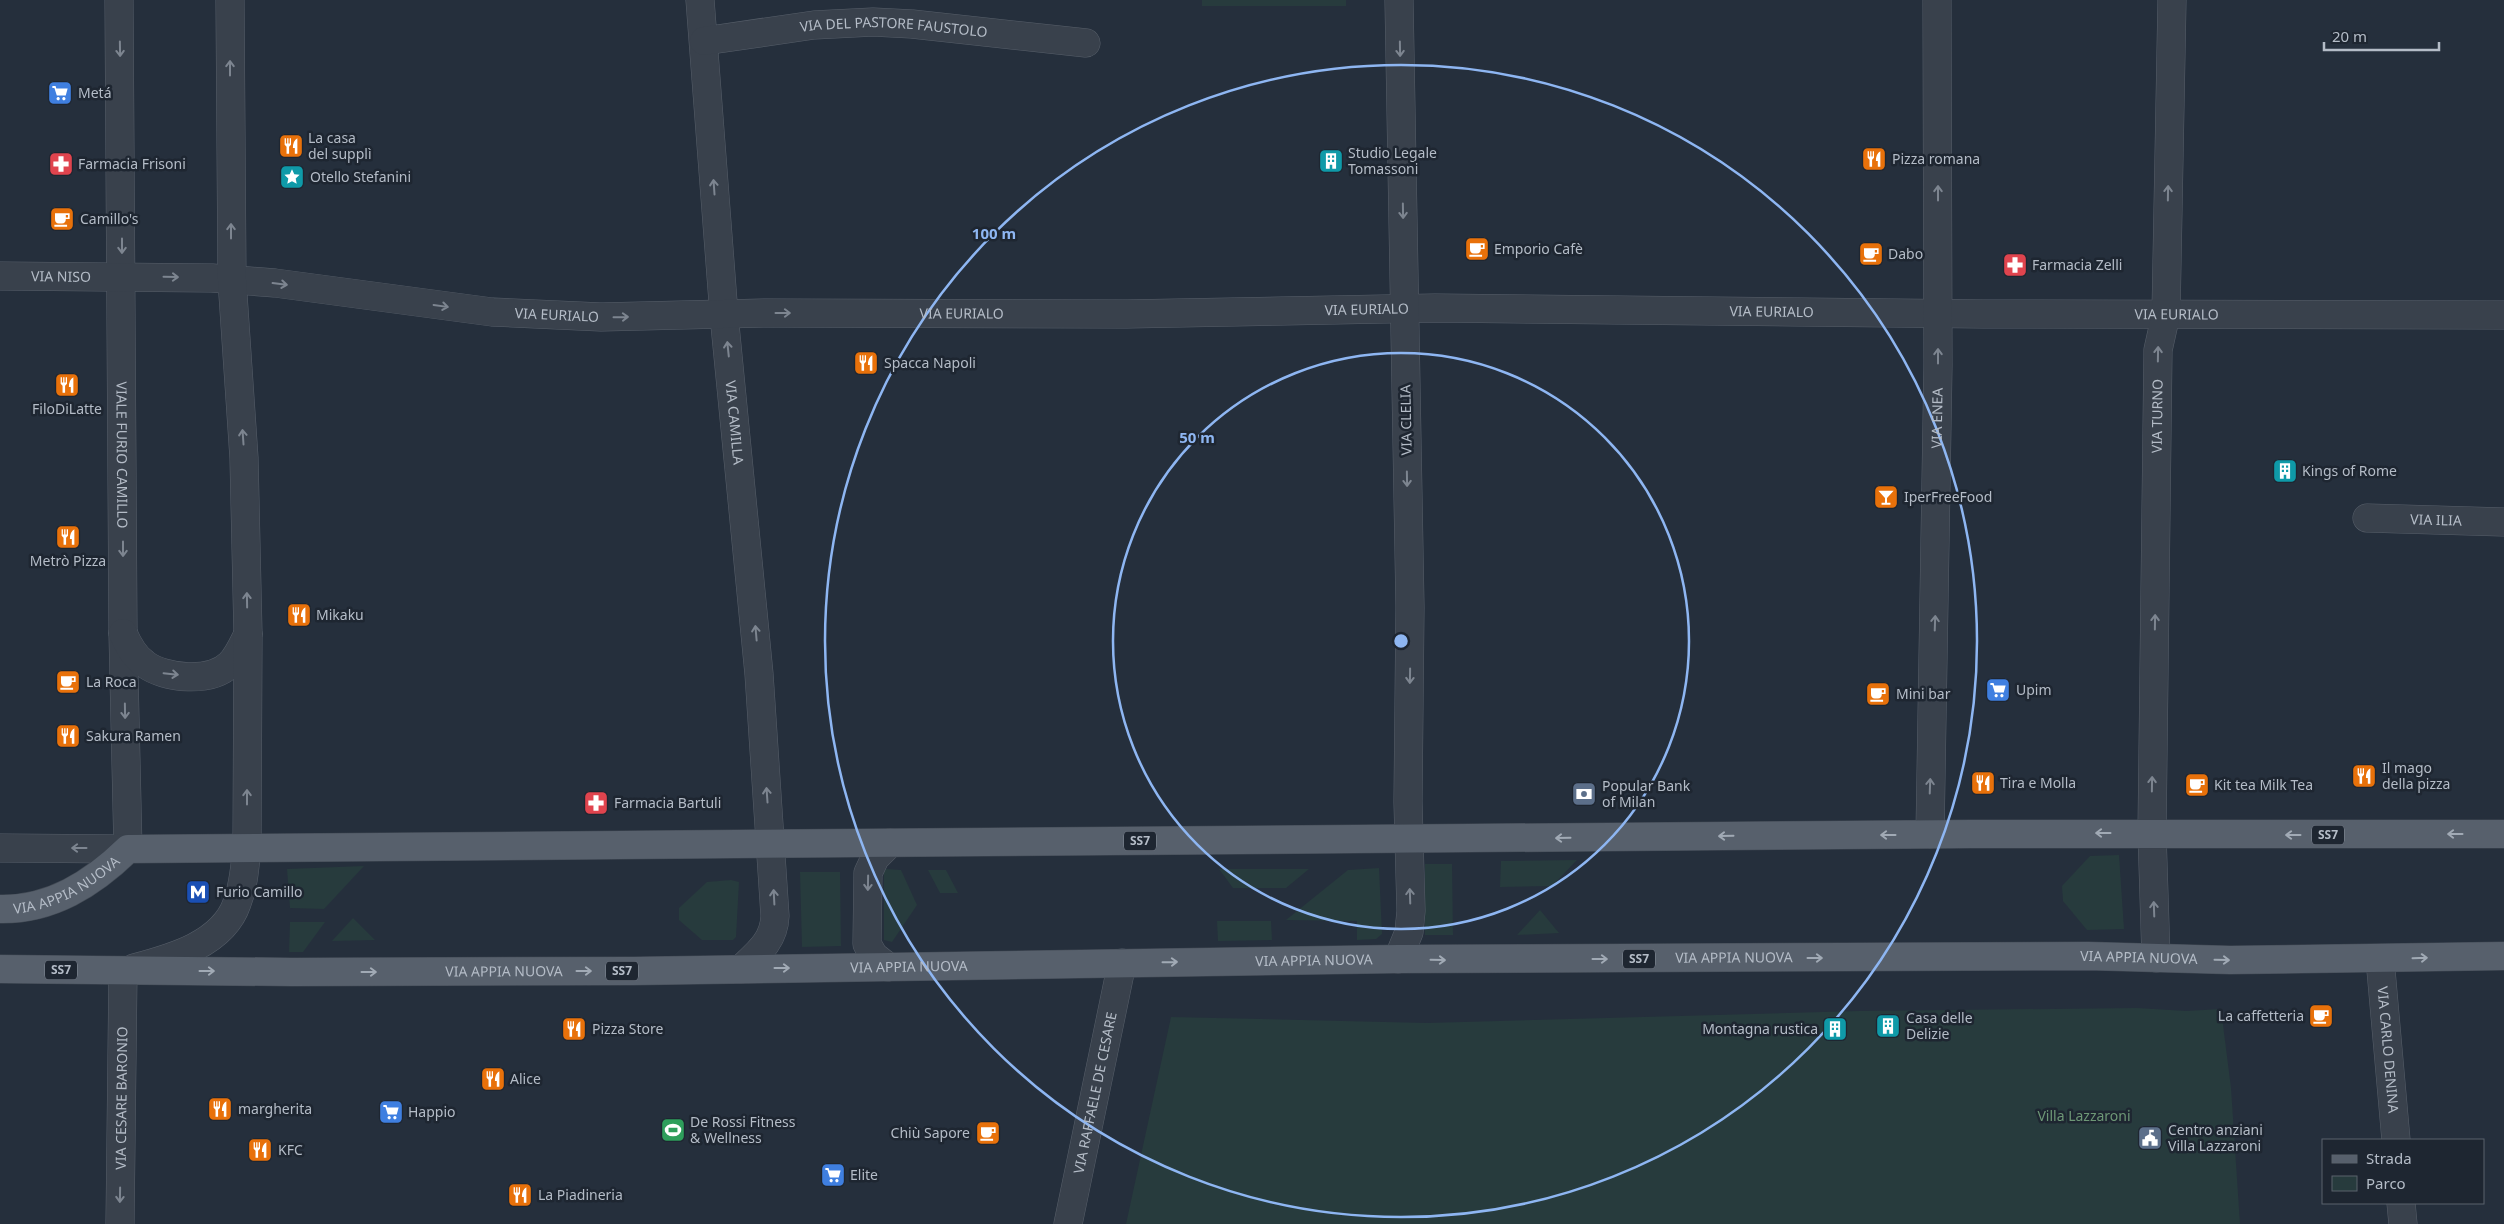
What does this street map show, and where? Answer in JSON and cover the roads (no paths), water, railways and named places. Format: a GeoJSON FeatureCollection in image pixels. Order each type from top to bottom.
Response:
{"type":"FeatureCollection","features":[{"type":"Feature","properties":{"kind":"main road","name":"VIA APPIA NUOVA"},"geometry":{"type":"LineString","coordinates":[[0,909],[37,906],[61,897],[102,872],[128,849],[247,846],[890,843],[1930,834],[2504,834]]}},
{"type":"Feature","properties":{"kind":"main road","name":"VIA APPIA NUOVA"},"geometry":{"type":"LineString","coordinates":[[0,969],[341,972],[742,969],[1398,960],[2088,956],[2230,960],[2504,956]]}},
{"type":"Feature","properties":{"kind":"street","name":"VIALE FURIO CAMILLO"},"geometry":{"type":"LineString","coordinates":[[119,0],[123,633],[128,849]]}},
{"type":"Feature","properties":{"kind":"street"},"geometry":{"type":"LineString","coordinates":[[230,0],[232,280],[244,458],[248,634],[247,846]]}},
{"type":"Feature","properties":{"kind":"street","name":"VIA CAMILLA"},"geometry":{"type":"LineString","coordinates":[[700,0],[724,315],[754,609],[771,843],[774,924],[765,945],[742,969]]}},
{"type":"Feature","properties":{"kind":"street","name":"VIA CLELIA"},"geometry":{"type":"LineString","coordinates":[[1398,960],[1406,943],[1410,922],[1410,607],[1399,0]]}},
{"type":"Feature","properties":{"kind":"street","name":"VIA ENEA"},"geometry":{"type":"LineString","coordinates":[[1930,834],[1939,313],[1937,0]]}},
{"type":"Feature","properties":{"kind":"street","name":"VIA TURNO"},"geometry":{"type":"LineString","coordinates":[[2156,958],[2152,833],[2158,350],[2166,314],[2172,0]]}},
{"type":"Feature","properties":{"kind":"street","name":"VIA DEL PASTORE FAUSTOLO"},"geometry":{"type":"LineString","coordinates":[[704,41],[814,25],[874,22],[912,24],[1086,43]]}},
{"type":"Feature","properties":{"kind":"street","name":"VIA NISO"},"geometry":{"type":"LineString","coordinates":[[0,276],[122,277]]}},
{"type":"Feature","properties":{"kind":"street"},"geometry":{"type":"LineString","coordinates":[[122,277],[232,280]]}},
{"type":"Feature","properties":{"kind":"street","name":"VIA EURIALO"},"geometry":{"type":"LineString","coordinates":[[232,280],[520,314],[601,317],[1126,314],[1404,309],[2504,315]]}},
{"type":"Feature","properties":{"kind":"street","name":"VIA ILIA"},"geometry":{"type":"LineString","coordinates":[[2367,518],[2504,522]]}},
{"type":"Feature","properties":{"kind":"street","name":"VIALE FURIO CAMILLO"},"geometry":{"type":"LineString","coordinates":[[123,633],[134,654],[153,669],[170,675],[203,676],[217,672],[230,664],[248,634]]}},
{"type":"Feature","properties":{"kind":"street"},"geometry":{"type":"LineString","coordinates":[[888,967],[874,956],[867,944],[868,872],[875,858],[890,843]]}},
{"type":"Feature","properties":{"kind":"street","name":"VIA APPIA NUOVA"},"geometry":{"type":"LineString","coordinates":[[123,971],[152,963],[195,947],[218,930],[237,904],[244,877],[247,846]]}},
{"type":"Feature","properties":{"kind":"street","name":"VIA APPIA NUOVA"},"geometry":{"type":"LineString","coordinates":[[0,848],[128,849]]}},
{"type":"Feature","properties":{"kind":"street","name":"VIA CARLO DENINA"},"geometry":{"type":"LineString","coordinates":[[2380,959],[2396,1139]]}},
{"type":"Feature","properties":{"kind":"street","name":"VIA RAFFAELE DE CESARE"},"geometry":{"type":"LineString","coordinates":[[1068,1224],[1122,963]]}},
{"type":"Feature","properties":{"kind":"street","name":"VIA CESARE BARONIO"},"geometry":{"type":"LineString","coordinates":[[120,1224],[123,971]]}},
{"type":"Feature","properties":{"kind":"street"},"geometry":{"type":"LineString","coordinates":[[2401,1204],[2403,1224]]}},
{"type":"Feature","properties":{"kind":"place","name":"Metá"},"geometry":{"type":"Point","coordinates":[60,93]}},
{"type":"Feature","properties":{"kind":"place","name":"La casa del supplì"},"geometry":{"type":"Point","coordinates":[291,146]}},
{"type":"Feature","properties":{"kind":"place","name":"Pizza romana"},"geometry":{"type":"Point","coordinates":[1874,159]}},
{"type":"Feature","properties":{"kind":"place","name":"Studio Legale Tomassoni"},"geometry":{"type":"Point","coordinates":[1331,161]}},
{"type":"Feature","properties":{"kind":"place","name":"Farmacia Frisoni"},"geometry":{"type":"Point","coordinates":[61,164]}},
{"type":"Feature","properties":{"kind":"place","name":"Otello Stefanini"},"geometry":{"type":"Point","coordinates":[292,177]}},
{"type":"Feature","properties":{"kind":"place","name":"Camillo's"},"geometry":{"type":"Point","coordinates":[62,219]}},
{"type":"Feature","properties":{"kind":"place","name":"Emporio Cafè"},"geometry":{"type":"Point","coordinates":[1477,249]}},
{"type":"Feature","properties":{"kind":"place","name":"Dabo"},"geometry":{"type":"Point","coordinates":[1871,254]}},
{"type":"Feature","properties":{"kind":"place","name":"Farmacia Zelli"},"geometry":{"type":"Point","coordinates":[2015,265]}},
{"type":"Feature","properties":{"kind":"place","name":"Spacca Napoli"},"geometry":{"type":"Point","coordinates":[866,363]}},
{"type":"Feature","properties":{"kind":"place","name":"FiloDiLatte"},"geometry":{"type":"Point","coordinates":[67,385]}},
{"type":"Feature","properties":{"kind":"place","name":"Kings of Rome"},"geometry":{"type":"Point","coordinates":[2285,471]}},
{"type":"Feature","properties":{"kind":"place","name":"IperFreeFood"},"geometry":{"type":"Point","coordinates":[1886,497]}},
{"type":"Feature","properties":{"kind":"place","name":"Metrò Pizza"},"geometry":{"type":"Point","coordinates":[68,537]}},
{"type":"Feature","properties":{"kind":"place","name":"Mikaku"},"geometry":{"type":"Point","coordinates":[299,615]}},
{"type":"Feature","properties":{"kind":"place","name":"La Roca"},"geometry":{"type":"Point","coordinates":[68,682]}},
{"type":"Feature","properties":{"kind":"place","name":"Upim"},"geometry":{"type":"Point","coordinates":[1998,690]}},
{"type":"Feature","properties":{"kind":"place","name":"Mini bar"},"geometry":{"type":"Point","coordinates":[1878,694]}},
{"type":"Feature","properties":{"kind":"place","name":"Sakura Ramen"},"geometry":{"type":"Point","coordinates":[68,736]}},
{"type":"Feature","properties":{"kind":"place","name":"Il mago della pizza"},"geometry":{"type":"Point","coordinates":[2364,776]}},
{"type":"Feature","properties":{"kind":"place","name":"Tira e Molla"},"geometry":{"type":"Point","coordinates":[1983,783]}},
{"type":"Feature","properties":{"kind":"place","name":"Kit tea Milk Tea"},"geometry":{"type":"Point","coordinates":[2197,785]}},
{"type":"Feature","properties":{"kind":"place","name":"Popular Bank of Milan"},"geometry":{"type":"Point","coordinates":[1584,794]}},
{"type":"Feature","properties":{"kind":"place","name":"Farmacia Bartuli"},"geometry":{"type":"Point","coordinates":[596,803]}},
{"type":"Feature","properties":{"kind":"place","name":"Furio Camillo"},"geometry":{"type":"Point","coordinates":[198,892]}},
{"type":"Feature","properties":{"kind":"place","name":"La caffetteria"},"geometry":{"type":"Point","coordinates":[2321,1016]}},
{"type":"Feature","properties":{"kind":"place","name":"Casa delle Delizie"},"geometry":{"type":"Point","coordinates":[1888,1026]}},
{"type":"Feature","properties":{"kind":"place","name":"Pizza Store"},"geometry":{"type":"Point","coordinates":[574,1029]}},
{"type":"Feature","properties":{"kind":"place","name":"Montagna rustica"},"geometry":{"type":"Point","coordinates":[1835,1029]}},
{"type":"Feature","properties":{"kind":"place","name":"Alice"},"geometry":{"type":"Point","coordinates":[493,1079]}},
{"type":"Feature","properties":{"kind":"place","name":"margherita"},"geometry":{"type":"Point","coordinates":[220,1109]}},
{"type":"Feature","properties":{"kind":"place","name":"Happio"},"geometry":{"type":"Point","coordinates":[391,1112]}},
{"type":"Feature","properties":{"kind":"place","name":"De Rossi Fitness & Wellness"},"geometry":{"type":"Point","coordinates":[673,1130]}},
{"type":"Feature","properties":{"kind":"place","name":"Chiù Sapore"},"geometry":{"type":"Point","coordinates":[988,1133]}},
{"type":"Feature","properties":{"kind":"place","name":"Centro anziani Villa Lazzaroni"},"geometry":{"type":"Point","coordinates":[2150,1138]}},
{"type":"Feature","properties":{"kind":"place","name":"KFC"},"geometry":{"type":"Point","coordinates":[260,1150]}},
{"type":"Feature","properties":{"kind":"place","name":"Elite"},"geometry":{"type":"Point","coordinates":[833,1175]}},
{"type":"Feature","properties":{"kind":"place","name":"La Piadineria"},"geometry":{"type":"Point","coordinates":[520,1195]}},
{"type":"Feature","properties":{"kind":"park label","name":"Villa Lazzaroni"},"geometry":{"type":"Point","coordinates":[2084,1116]}}]}
